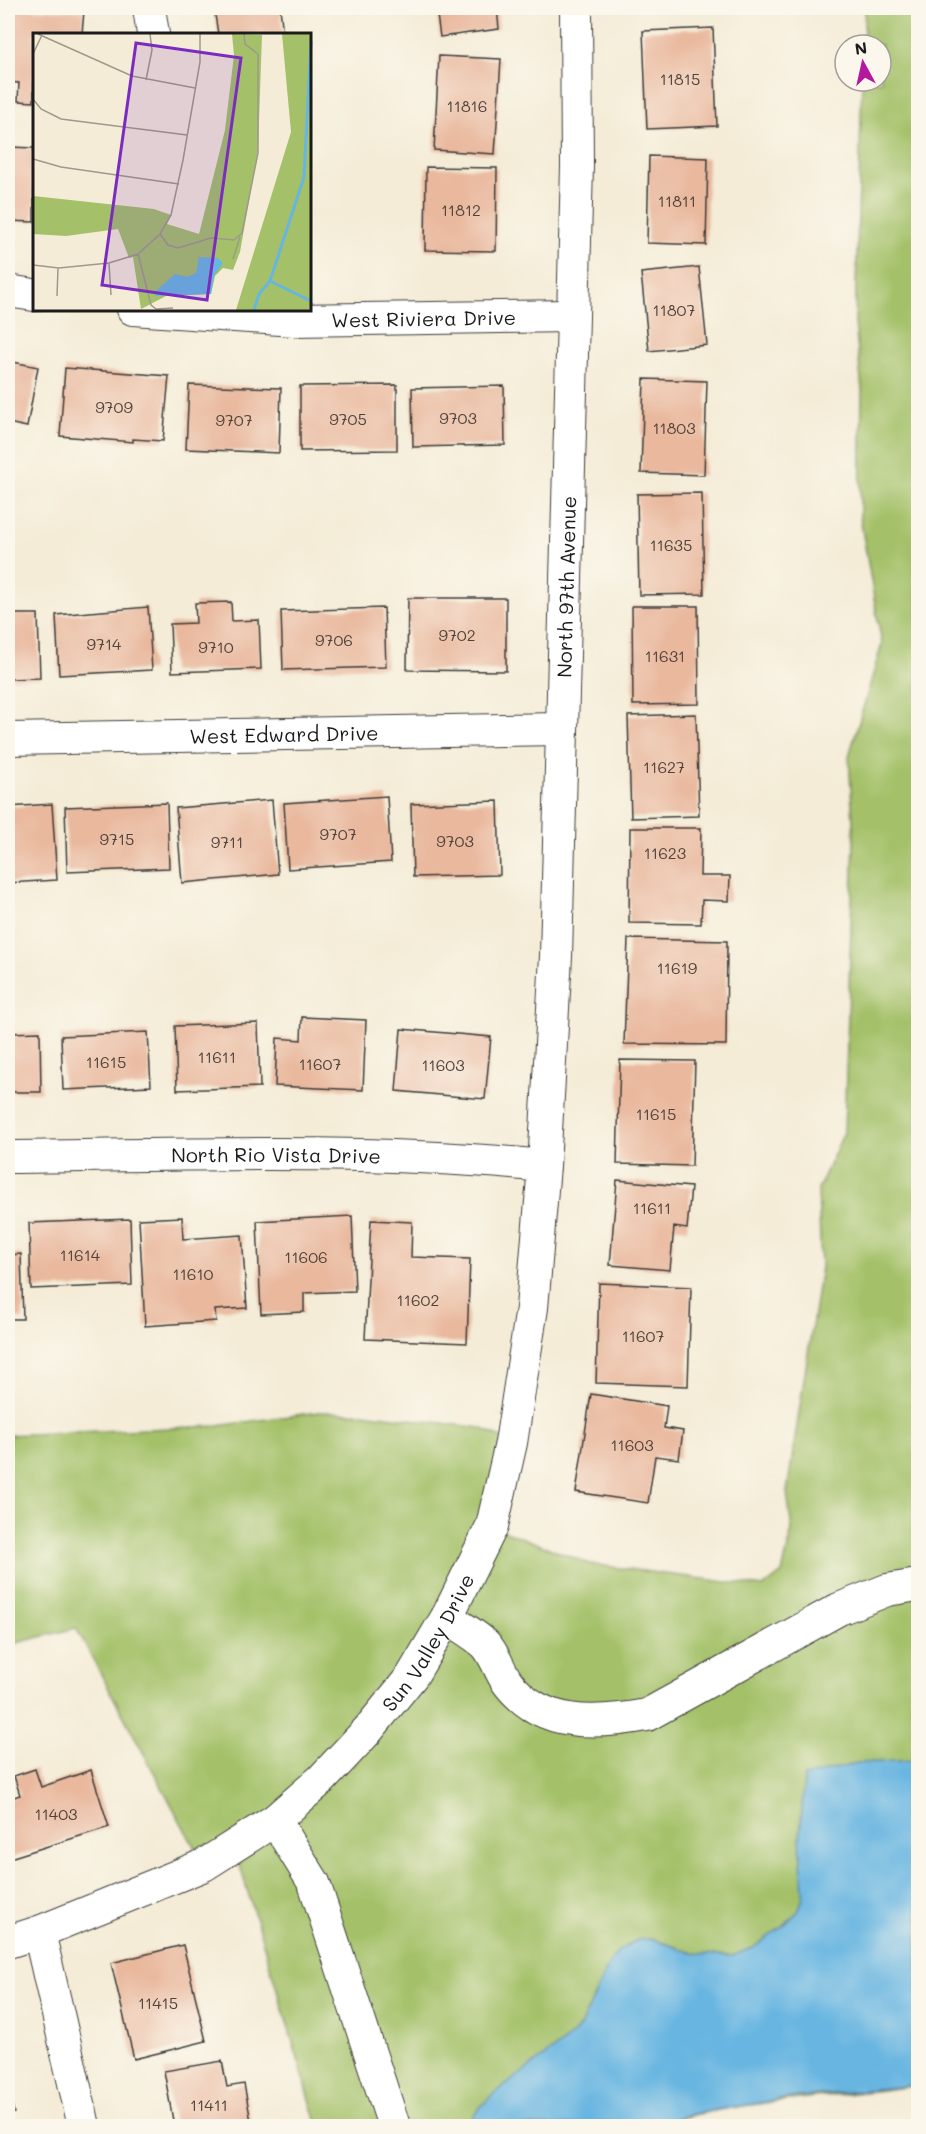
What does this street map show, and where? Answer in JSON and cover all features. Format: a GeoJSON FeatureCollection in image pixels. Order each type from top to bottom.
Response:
{"type":"FeatureCollection","features":[{"type":"Feature","properties":{"kind":"street"},"geometry":{"type":"LineString","coordinates":[[149,8],[153,33]]}},
{"type":"Feature","properties":{"kind":"street","name":"North 97th Avenue"},"geometry":{"type":"LineString","coordinates":[[544,1166],[556,956],[578,87],[576,8]]}},
{"type":"Feature","properties":{"kind":"street"},"geometry":{"type":"LineString","coordinates":[[8,291],[33,295]]}},
{"type":"Feature","properties":{"kind":"street","name":"West Riviera Drive"},"geometry":{"type":"LineString","coordinates":[[149,310],[294,320],[571,316]]}},
{"type":"Feature","properties":{"kind":"street","name":"West Edward Drive"},"geometry":{"type":"LineString","coordinates":[[8,739],[560,729]]}},
{"type":"Feature","properties":{"kind":"street","name":"North Rio Vista Drive"},"geometry":{"type":"LineString","coordinates":[[8,1157],[352,1153],[470,1158],[544,1166]]}},
{"type":"Feature","properties":{"kind":"street","name":"Sun Valley Drive"},"geometry":{"type":"LineString","coordinates":[[8,1942],[39,1932],[204,1865],[275,1820],[322,1779],[368,1730],[412,1676],[447,1617],[492,1526],[511,1443],[532,1308],[544,1166]]}},
{"type":"Feature","properties":{"kind":"street"},"geometry":{"type":"LineString","coordinates":[[447,1617],[486,1644],[508,1683],[529,1706],[574,1721],[615,1721],[647,1714],[839,1609],[887,1590],[918,1585]]}},
{"type":"Feature","properties":{"kind":"street"},"geometry":{"type":"LineString","coordinates":[[275,1820],[314,1883],[394,2127]]}},
{"type":"Feature","properties":{"kind":"street"},"geometry":{"type":"LineString","coordinates":[[39,1932],[84,2127]]}},
{"type":"Feature","properties":{"kind":"green space"},"geometry":{"type":"Polygon","coordinates":[[[865,8],[918,8],[918,2085],[718,2110],[652,2126],[318,2126],[234,1846],[204,1865],[76,1628],[8,1645],[8,1435],[217,1426],[318,1412],[362,1413],[481,1428],[511,1443],[492,1526],[590,1564],[764,1587],[782,1573],[792,1530],[787,1492],[821,1267],[818,1190],[844,1132],[854,840],[849,756],[882,644],[860,517],[862,390],[855,323],[862,93],[893,93],[893,33],[864,33],[865,8]]]}},
{"type":"Feature","properties":{"kind":"water"},"geometry":{"type":"Polygon","coordinates":[[[918,1760],[918,2085],[791,2098],[688,2115],[652,2126],[473,2126],[473,2115],[491,2096],[569,2038],[581,2025],[609,1964],[619,1950],[637,1940],[653,1939],[693,1953],[732,1956],[754,1947],[783,1926],[799,1910],[803,1896],[800,1837],[804,1777],[857,1763],[918,1760]]]}},
{"type":"Feature","properties":{"kind":"building"},"geometry":{"type":"Polygon","coordinates":[[[8,8],[84,11],[82,33],[33,33],[33,102],[18,101],[19,83],[8,82],[8,8]]]}},
{"type":"Feature","properties":{"kind":"building"},"geometry":{"type":"Polygon","coordinates":[[[214,8],[280,8],[283,33],[218,33],[214,8]]]}},
{"type":"Feature","properties":{"kind":"building"},"geometry":{"type":"Polygon","coordinates":[[[436,8],[497,8],[499,29],[440,37],[436,8]]]}},
{"type":"Feature","properties":{"kind":"building"},"geometry":{"type":"Polygon","coordinates":[[[713,28],[717,126],[647,129],[643,31],[713,28]]]}},
{"type":"Feature","properties":{"kind":"building"},"geometry":{"type":"Polygon","coordinates":[[[439,56],[501,59],[495,154],[434,150],[439,56]]]}},
{"type":"Feature","properties":{"kind":"building"},"geometry":{"type":"Polygon","coordinates":[[[9,147],[33,148],[33,222],[8,221],[9,147]]]}},
{"type":"Feature","properties":{"kind":"building"},"geometry":{"type":"Polygon","coordinates":[[[649,156],[708,158],[706,245],[647,243],[649,156]]]}},
{"type":"Feature","properties":{"kind":"building"},"geometry":{"type":"Polygon","coordinates":[[[426,167],[497,168],[496,251],[425,250],[426,167]]]}},
{"type":"Feature","properties":{"kind":"building"},"geometry":{"type":"Polygon","coordinates":[[[699,267],[707,345],[649,351],[641,273],[699,267]]]}},
{"type":"Feature","properties":{"kind":"building"},"geometry":{"type":"Polygon","coordinates":[[[8,361],[38,367],[27,427],[8,423],[8,361]]]}},
{"type":"Feature","properties":{"kind":"building"},"geometry":{"type":"Polygon","coordinates":[[[65,368],[169,376],[163,441],[133,439],[133,442],[60,436],[65,368]]]}},
{"type":"Feature","properties":{"kind":"building"},"geometry":{"type":"Polygon","coordinates":[[[644,379],[707,381],[704,475],[641,473],[644,379]]]}},
{"type":"Feature","properties":{"kind":"building"},"geometry":{"type":"Polygon","coordinates":[[[189,385],[281,388],[279,453],[186,449],[189,385]]]}},
{"type":"Feature","properties":{"kind":"building"},"geometry":{"type":"Polygon","coordinates":[[[397,385],[397,450],[300,451],[300,386],[397,385]]]}},
{"type":"Feature","properties":{"kind":"building"},"geometry":{"type":"Polygon","coordinates":[[[504,386],[505,445],[413,447],[412,388],[504,386]]]}},
{"type":"Feature","properties":{"kind":"building"},"geometry":{"type":"Polygon","coordinates":[[[702,493],[704,594],[639,595],[637,494],[702,493]]]}},
{"type":"Feature","properties":{"kind":"building"},"geometry":{"type":"Polygon","coordinates":[[[408,598],[506,598],[506,671],[407,670],[408,598]]]}},
{"type":"Feature","properties":{"kind":"building"},"geometry":{"type":"Polygon","coordinates":[[[231,602],[232,621],[259,620],[261,669],[172,672],[170,624],[196,623],[195,603],[231,602]]]}},
{"type":"Feature","properties":{"kind":"building"},"geometry":{"type":"Polygon","coordinates":[[[632,606],[698,606],[699,704],[633,705],[632,606]]]}},
{"type":"Feature","properties":{"kind":"building"},"geometry":{"type":"Polygon","coordinates":[[[148,607],[152,670],[59,675],[56,615],[148,607]]]}},
{"type":"Feature","properties":{"kind":"building"},"geometry":{"type":"Polygon","coordinates":[[[384,608],[386,667],[283,670],[281,611],[384,608]]]}},
{"type":"Feature","properties":{"kind":"building"},"geometry":{"type":"Polygon","coordinates":[[[8,614],[38,614],[40,678],[8,679],[8,614]]]}},
{"type":"Feature","properties":{"kind":"building"},"geometry":{"type":"Polygon","coordinates":[[[696,714],[699,816],[631,818],[628,716],[696,714]]]}},
{"type":"Feature","properties":{"kind":"building"},"geometry":{"type":"Polygon","coordinates":[[[387,796],[391,862],[288,869],[284,803],[387,796]]]}},
{"type":"Feature","properties":{"kind":"building"},"geometry":{"type":"Polygon","coordinates":[[[272,800],[278,874],[182,883],[176,808],[272,800]]]}},
{"type":"Feature","properties":{"kind":"building"},"geometry":{"type":"Polygon","coordinates":[[[498,801],[500,875],[413,877],[411,804],[498,801]]]}},
{"type":"Feature","properties":{"kind":"building"},"geometry":{"type":"Polygon","coordinates":[[[167,803],[169,868],[67,872],[65,807],[167,803]]]}},
{"type":"Feature","properties":{"kind":"building"},"geometry":{"type":"Polygon","coordinates":[[[52,804],[57,880],[8,883],[8,807],[52,804]]]}},
{"type":"Feature","properties":{"kind":"building"},"geometry":{"type":"Polygon","coordinates":[[[630,828],[701,828],[700,876],[730,876],[729,901],[702,900],[701,924],[629,923],[630,828]]]}},
{"type":"Feature","properties":{"kind":"building"},"geometry":{"type":"Polygon","coordinates":[[[628,939],[727,941],[726,1045],[624,1044],[628,939]]]}},
{"type":"Feature","properties":{"kind":"building"},"geometry":{"type":"Polygon","coordinates":[[[302,1017],[366,1020],[363,1090],[275,1086],[277,1038],[301,1040],[302,1017]]]}},
{"type":"Feature","properties":{"kind":"building"},"geometry":{"type":"Polygon","coordinates":[[[258,1023],[260,1087],[177,1090],[175,1026],[258,1023]]]}},
{"type":"Feature","properties":{"kind":"building"},"geometry":{"type":"Polygon","coordinates":[[[401,1029],[491,1037],[485,1099],[396,1091],[401,1029]]]}},
{"type":"Feature","properties":{"kind":"building"},"geometry":{"type":"Polygon","coordinates":[[[40,1032],[41,1092],[8,1092],[8,1033],[40,1032]]]}},
{"type":"Feature","properties":{"kind":"building"},"geometry":{"type":"Polygon","coordinates":[[[148,1032],[151,1086],[63,1090],[61,1036],[148,1032]]]}},
{"type":"Feature","properties":{"kind":"building"},"geometry":{"type":"Polygon","coordinates":[[[620,1060],[695,1061],[692,1166],[617,1164],[620,1060]]]}},
{"type":"Feature","properties":{"kind":"building"},"geometry":{"type":"Polygon","coordinates":[[[617,1180],[691,1187],[687,1229],[674,1227],[670,1270],[610,1265],[617,1180]]]}},
{"type":"Feature","properties":{"kind":"building"},"geometry":{"type":"Polygon","coordinates":[[[352,1216],[355,1291],[304,1293],[304,1312],[261,1314],[257,1221],[352,1216]]]}},
{"type":"Feature","properties":{"kind":"building"},"geometry":{"type":"Polygon","coordinates":[[[182,1217],[183,1239],[242,1235],[247,1308],[215,1310],[216,1321],[145,1326],[139,1219],[182,1217]]]}},
{"type":"Feature","properties":{"kind":"building"},"geometry":{"type":"Polygon","coordinates":[[[130,1219],[132,1285],[31,1289],[29,1223],[130,1219]]]}},
{"type":"Feature","properties":{"kind":"building"},"geometry":{"type":"Polygon","coordinates":[[[371,1220],[412,1222],[411,1257],[470,1259],[467,1343],[365,1339],[371,1220]]]}},
{"type":"Feature","properties":{"kind":"building"},"geometry":{"type":"Polygon","coordinates":[[[21,1254],[23,1319],[8,1319],[8,1255],[21,1254]]]}},
{"type":"Feature","properties":{"kind":"building"},"geometry":{"type":"Polygon","coordinates":[[[599,1283],[691,1287],[688,1386],[596,1383],[599,1283]]]}},
{"type":"Feature","properties":{"kind":"building"},"geometry":{"type":"Polygon","coordinates":[[[591,1394],[667,1406],[664,1428],[683,1431],[679,1459],[655,1456],[648,1503],[576,1492],[591,1394]]]}},
{"type":"Feature","properties":{"kind":"building"},"geometry":{"type":"Polygon","coordinates":[[[35,1769],[41,1787],[91,1770],[109,1827],[10,1858],[8,1799],[20,1795],[14,1776],[35,1769]]]}},
{"type":"Feature","properties":{"kind":"building"},"geometry":{"type":"Polygon","coordinates":[[[183,1945],[206,2041],[134,2059],[111,1963],[183,1945]]]}},
{"type":"Feature","properties":{"kind":"building"},"geometry":{"type":"Polygon","coordinates":[[[222,2061],[227,2087],[244,2084],[251,2121],[235,2124],[236,2126],[174,2126],[164,2071],[222,2061]]]}},
{"type":"Feature","properties":{"kind":"building"},"geometry":{"type":"Polygon","coordinates":[[[8,2087],[14,2113],[8,2114],[8,2087]]]}}]}
